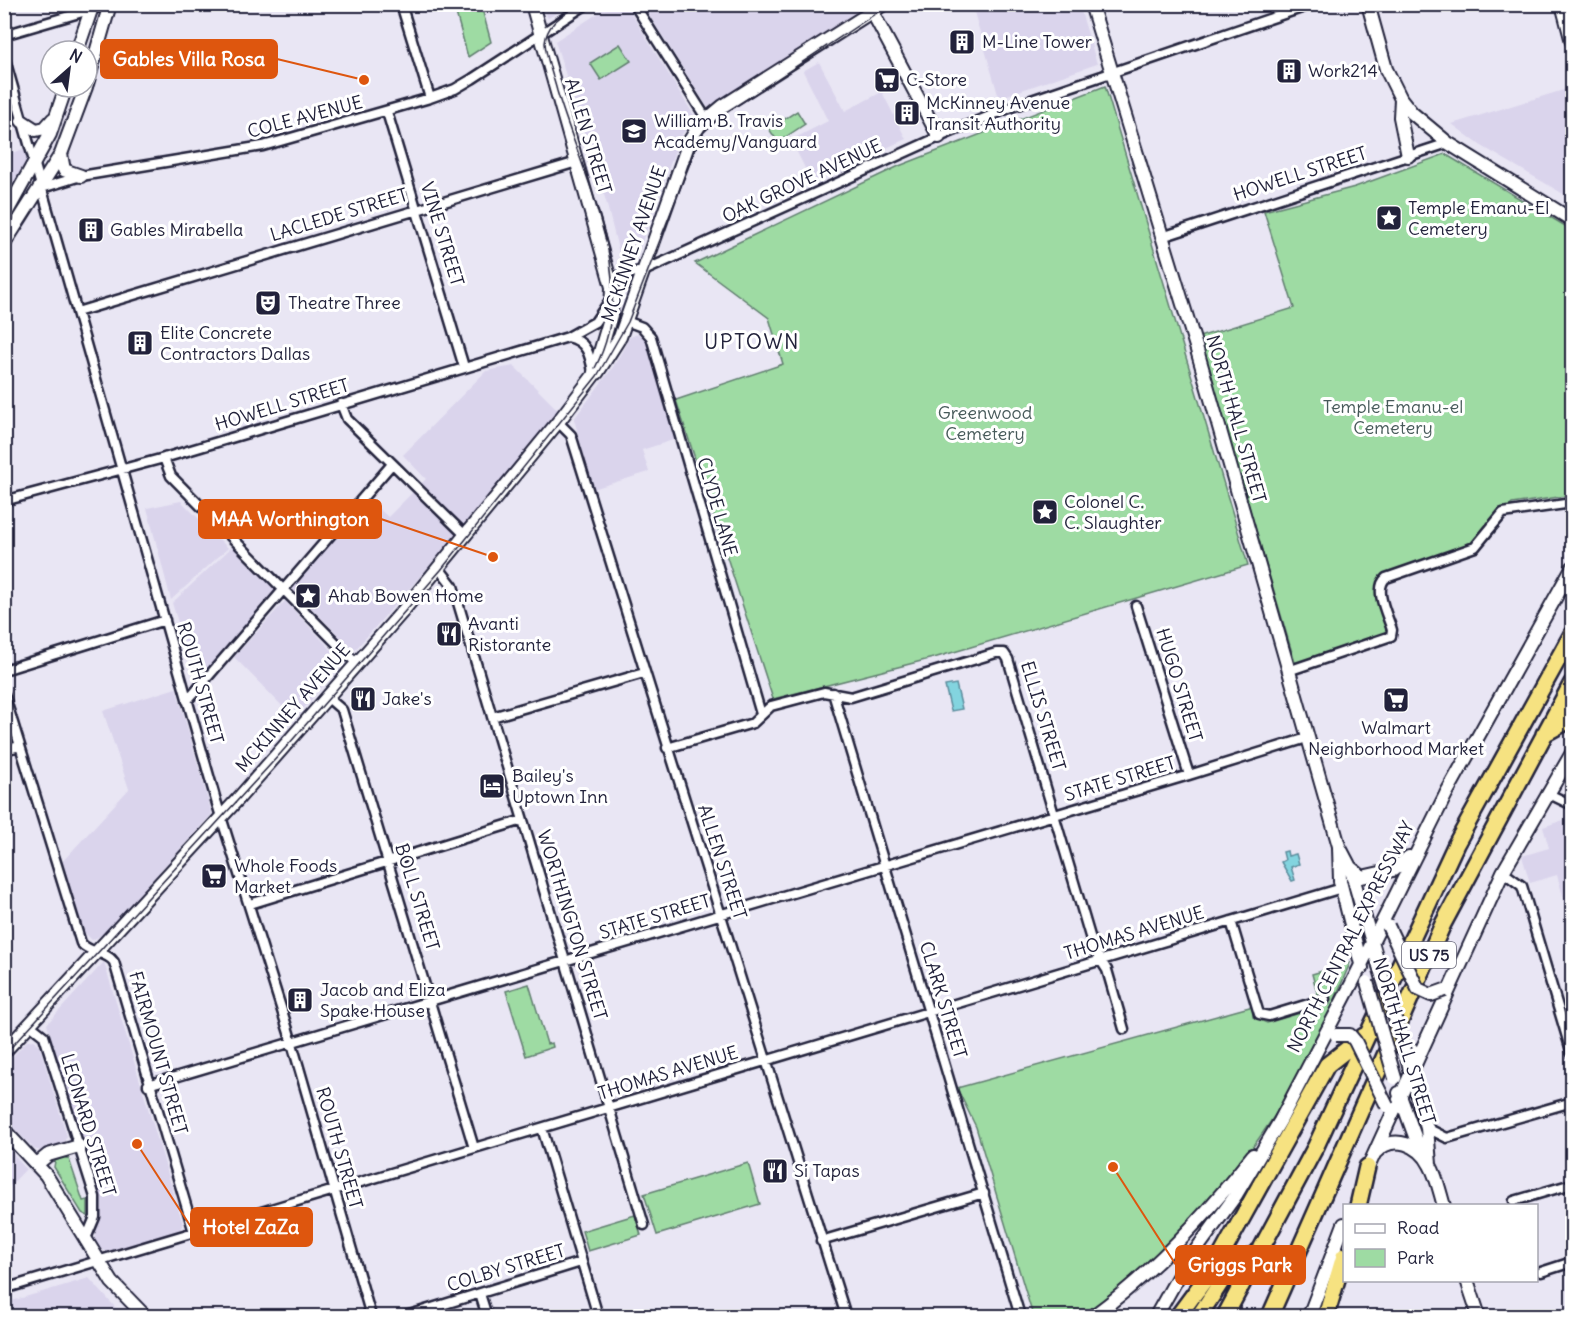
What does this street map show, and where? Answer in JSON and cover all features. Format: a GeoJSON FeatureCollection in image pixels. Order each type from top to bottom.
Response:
{"type":"FeatureCollection","features":[{"type":"Feature","properties":{"kind":"highway","name":"US 75"},"geometry":{"type":"LineString","coordinates":[[1225,1317],[1316,1146],[1466,824],[1572,634]]}},
{"type":"Feature","properties":{"kind":"highway","name":"US 75"},"geometry":{"type":"LineString","coordinates":[[1270,1317],[1443,924],[1572,683]]}},
{"type":"Feature","properties":{"kind":"highway"},"geometry":{"type":"LineString","coordinates":[[1544,734],[1564,723],[1572,711]]}},
{"type":"Feature","properties":{"kind":"highway"},"geometry":{"type":"LineString","coordinates":[[1180,1314],[1217,1263],[1326,1065],[1366,1035]]}},
{"type":"Feature","properties":{"kind":"highway"},"geometry":{"type":"LineString","coordinates":[[1359,1204],[1370,1161]]}},
{"type":"Feature","properties":{"kind":"highway"},"geometry":{"type":"LineString","coordinates":[[1262,1317],[1325,1189]]}},
{"type":"Feature","properties":{"kind":"highway"},"geometry":{"type":"LineString","coordinates":[[1199,1317],[1227,1273],[1261,1250]]}},
{"type":"Feature","properties":{"kind":"highway"},"geometry":{"type":"LineString","coordinates":[[1326,1317],[1343,1259]]}},
{"type":"Feature","properties":{"kind":"street"},"geometry":{"type":"LineString","coordinates":[[4,35],[92,7],[110,4],[99,43]]}},
{"type":"Feature","properties":{"kind":"street"},"geometry":{"type":"LineString","coordinates":[[401,4],[430,98]]}},
{"type":"Feature","properties":{"kind":"street","name":"ALLEN STREET"},"geometry":{"type":"LineString","coordinates":[[532,4],[610,278]]}},
{"type":"Feature","properties":{"kind":"street","name":"COLE AVENUE"},"geometry":{"type":"LineString","coordinates":[[42,188],[81,176],[237,152],[387,112],[430,98],[455,89],[587,4]]}},
{"type":"Feature","properties":{"kind":"street"},"geometry":{"type":"LineString","coordinates":[[634,4],[706,118]]}},
{"type":"Feature","properties":{"kind":"street","name":"MCKINNEY AVENUE"},"geometry":{"type":"LineString","coordinates":[[4,1052],[222,817],[357,663],[466,536],[609,358],[626,321],[689,142],[706,118],[871,8],[884,4]]}},
{"type":"Feature","properties":{"kind":"street","name":"NORTH HALL STREET"},"geometry":{"type":"LineString","coordinates":[[1092,4],[1197,350],[1339,846],[1350,867],[1387,994],[1408,1054],[1411,1073],[1427,1128],[1426,1152]]}},
{"type":"Feature","properties":{"kind":"street","name":"OAK GROVE AVENUE"},"geometry":{"type":"LineString","coordinates":[[610,278],[645,269],[939,137],[1111,72],[1313,4]]}},
{"type":"Feature","properties":{"kind":"street"},"geometry":{"type":"LineString","coordinates":[[1368,4],[1386,69],[1401,99],[1423,124],[1448,143],[1572,220]]}},
{"type":"Feature","properties":{"kind":"street"},"geometry":{"type":"LineString","coordinates":[[1562,4],[1572,42]]}},
{"type":"Feature","properties":{"kind":"street"},"geometry":{"type":"LineString","coordinates":[[81,39],[92,7]]}},
{"type":"Feature","properties":{"kind":"street"},"geometry":{"type":"LineString","coordinates":[[871,8],[939,137]]}},
{"type":"Feature","properties":{"kind":"street","name":"ROUTH STREET"},"geometry":{"type":"LineString","coordinates":[[4,56],[187,701],[292,1041],[371,1317]]}},
{"type":"Feature","properties":{"kind":"street"},"geometry":{"type":"LineString","coordinates":[[4,217],[35,164],[62,99]]}},
{"type":"Feature","properties":{"kind":"street"},"geometry":{"type":"LineString","coordinates":[[4,244],[62,154],[82,99]]}},
{"type":"Feature","properties":{"kind":"street"},"geometry":{"type":"LineString","coordinates":[[1401,99],[1400,117],[1408,156]]}},
{"type":"Feature","properties":{"kind":"street"},"geometry":{"type":"LineString","coordinates":[[22,121],[33,130],[43,130],[59,111]]}},
{"type":"Feature","properties":{"kind":"street","name":"VINE STREET"},"geometry":{"type":"LineString","coordinates":[[387,112],[418,208],[464,367]]}},
{"type":"Feature","properties":{"kind":"street","name":"HOWELL STREET"},"geometry":{"type":"LineString","coordinates":[[1162,237],[1448,143]]}},
{"type":"Feature","properties":{"kind":"street"},"geometry":{"type":"LineString","coordinates":[[62,154],[64,170],[81,176]]}},
{"type":"Feature","properties":{"kind":"street","name":"LACLEDE STREET"},"geometry":{"type":"LineString","coordinates":[[77,312],[577,162]]}},
{"type":"Feature","properties":{"kind":"street","name":"MCKINNEY AVENUE"},"geometry":{"type":"LineString","coordinates":[[593,376],[606,337],[612,297],[610,278]]}},
{"type":"Feature","properties":{"kind":"street","name":"HOWELL STREET"},"geometry":{"type":"LineString","coordinates":[[4,501],[164,458],[568,337],[595,322],[612,297]]}},
{"type":"Feature","properties":{"kind":"street","name":"CLYDE LANE"},"geometry":{"type":"LineString","coordinates":[[626,321],[642,327],[651,337],[761,714]]}},
{"type":"Feature","properties":{"kind":"street"},"geometry":{"type":"LineString","coordinates":[[568,337],[583,344],[589,351],[593,376]]}},
{"type":"Feature","properties":{"kind":"street"},"geometry":{"type":"LineString","coordinates":[[341,404],[347,419],[466,536]]}},
{"type":"Feature","properties":{"kind":"street","name":"ALLEN STREET"},"geometry":{"type":"LineString","coordinates":[[558,422],[571,435],[845,1315]]}},
{"type":"Feature","properties":{"kind":"street"},"geometry":{"type":"LineString","coordinates":[[164,458],[171,476],[357,663]]}},
{"type":"Feature","properties":{"kind":"street"},"geometry":{"type":"LineString","coordinates":[[187,701],[392,464]]}},
{"type":"Feature","properties":{"kind":"street"},"geometry":{"type":"LineString","coordinates":[[1288,671],[1387,639],[1392,633],[1380,591],[1382,581],[1475,547],[1503,513],[1572,503]]}},
{"type":"Feature","properties":{"kind":"street","name":"WORTHINGTON STREET"},"geometry":{"type":"LineString","coordinates":[[439,568],[453,586],[644,1226]]}},
{"type":"Feature","properties":{"kind":"street","name":"NORTH CENTRAL EXPRESSWAY"},"geometry":{"type":"LineString","coordinates":[[1155,1317],[1166,1295],[1236,1195],[1280,1121],[1323,1040],[1365,973],[1371,942],[1418,847],[1572,568]]}},
{"type":"Feature","properties":{"kind":"street","name":"HUGO STREET"},"geometry":{"type":"LineString","coordinates":[[1136,606],[1190,775]]}},
{"type":"Feature","properties":{"kind":"street"},"geometry":{"type":"LineString","coordinates":[[4,670],[165,620]]}},
{"type":"Feature","properties":{"kind":"street","name":"ELLIS STREET"},"geometry":{"type":"LineString","coordinates":[[833,693],[850,697],[996,653],[1004,653],[1008,659],[1094,950],[1107,970],[1124,1029]]}},
{"type":"Feature","properties":{"kind":"street"},"geometry":{"type":"LineString","coordinates":[[492,717],[644,673]]}},
{"type":"Feature","properties":{"kind":"street"},"geometry":{"type":"LineString","coordinates":[[667,748],[753,723],[771,706],[821,692],[833,693]]}},
{"type":"Feature","properties":{"kind":"street","name":"CLARK STREET"},"geometry":{"type":"LineString","coordinates":[[833,693],[1020,1317]]}},
{"type":"Feature","properties":{"kind":"street","name":"FAIRMOUNT STREET"},"geometry":{"type":"LineString","coordinates":[[4,694],[81,943],[86,949],[111,957],[114,962],[148,1085],[194,1232]]}},
{"type":"Feature","properties":{"kind":"street","name":"BOLL STREET"},"geometry":{"type":"LineString","coordinates":[[327,697],[342,710],[431,999],[474,1148]]}},
{"type":"Feature","properties":{"kind":"street","name":"STATE STREET"},"geometry":{"type":"LineString","coordinates":[[148,1085],[1190,775],[1307,738]]}},
{"type":"Feature","properties":{"kind":"street"},"geometry":{"type":"LineString","coordinates":[[4,750],[20,746]]}},
{"type":"Feature","properties":{"kind":"street"},"geometry":{"type":"LineString","coordinates":[[1353,1204],[1370,1161],[1503,872],[1572,753]]}},
{"type":"Feature","properties":{"kind":"street"},"geometry":{"type":"LineString","coordinates":[[1547,793],[1572,805]]}},
{"type":"Feature","properties":{"kind":"street"},"geometry":{"type":"LineString","coordinates":[[250,904],[523,820]]}},
{"type":"Feature","properties":{"kind":"street","name":"NORTH HALL STREET"},"geometry":{"type":"LineString","coordinates":[[1339,846],[1338,869],[1342,888],[1400,1096],[1426,1152],[1443,1204]]}},
{"type":"Feature","properties":{"kind":"street"},"geometry":{"type":"LineString","coordinates":[[1350,867],[1362,877],[1393,870],[1401,866],[1418,847]]}},
{"type":"Feature","properties":{"kind":"street"},"geometry":{"type":"LineString","coordinates":[[1503,872],[1522,886],[1572,1054]]}},
{"type":"Feature","properties":{"kind":"street","name":"THOMAS AVENUE"},"geometry":{"type":"LineString","coordinates":[[4,1289],[1342,888]]}},
{"type":"Feature","properties":{"kind":"street"},"geometry":{"type":"LineString","coordinates":[[1387,910],[1388,926],[1418,989],[1431,995],[1445,990],[1454,980]]}},
{"type":"Feature","properties":{"kind":"street"},"geometry":{"type":"LineString","coordinates":[[1231,921],[1256,1009],[1262,1016],[1269,1016],[1325,999]]}},
{"type":"Feature","properties":{"kind":"street"},"geometry":{"type":"LineString","coordinates":[[1365,973],[1387,994]]}},
{"type":"Feature","properties":{"kind":"street","name":"LEONARD STREET"},"geometry":{"type":"LineString","coordinates":[[30,1025],[44,1036],[97,1206],[85,1241]]}},
{"type":"Feature","properties":{"kind":"street"},"geometry":{"type":"LineString","coordinates":[[1382,1034],[1408,1054],[1425,1042]]}},
{"type":"Feature","properties":{"kind":"street"},"geometry":{"type":"LineString","coordinates":[[1323,1040],[1336,1035],[1350,1035],[1355,1041],[1387,1106],[1385,1128]]}},
{"type":"Feature","properties":{"kind":"street"},"geometry":{"type":"LineString","coordinates":[[1370,1161],[1379,1148],[1397,1142],[1407,1143],[1426,1152],[1447,1138],[1572,1102]]}},
{"type":"Feature","properties":{"kind":"street"},"geometry":{"type":"LineString","coordinates":[[1093,1317],[1133,1285],[1201,1216],[1280,1121]]}},
{"type":"Feature","properties":{"kind":"street"},"geometry":{"type":"LineString","coordinates":[[542,1128],[598,1317]]}},
{"type":"Feature","properties":{"kind":"street"},"geometry":{"type":"LineString","coordinates":[[1427,1128],[1447,1138]]}},
{"type":"Feature","properties":{"kind":"street"},"geometry":{"type":"LineString","coordinates":[[4,1130],[37,1164],[58,1193],[97,1262],[116,1287],[145,1317]]}},
{"type":"Feature","properties":{"kind":"street"},"geometry":{"type":"LineString","coordinates":[[37,1164],[48,1155],[79,1146]]}},
{"type":"Feature","properties":{"kind":"street"},"geometry":{"type":"LineString","coordinates":[[1514,1201],[1572,1184]]}},
{"type":"Feature","properties":{"kind":"street"},"geometry":{"type":"LineString","coordinates":[[821,1241],[984,1193]]}},
{"type":"Feature","properties":{"kind":"street"},"geometry":{"type":"LineString","coordinates":[[1309,1317],[1343,1227]]}},
{"type":"Feature","properties":{"kind":"street","name":"COLBY STREET"},"geometry":{"type":"LineString","coordinates":[[406,1317],[581,1262]]}},
{"type":"Feature","properties":{"kind":"street"},"geometry":{"type":"LineString","coordinates":[[1541,1272],[1572,1262]]}},
{"type":"Feature","properties":{"kind":"street"},"geometry":{"type":"LineString","coordinates":[[1467,1282],[1479,1317]]}},
{"type":"Feature","properties":{"kind":"street"},"geometry":{"type":"LineString","coordinates":[[480,1294],[487,1317]]}},
{"type":"Feature","properties":{"kind":"street"},"geometry":{"type":"LineString","coordinates":[[832,1317],[845,1315]]}},
{"type":"Feature","properties":{"kind":"shaded area"},"geometry":{"type":"Polygon","coordinates":[[[540,4],[570,5],[548,18],[540,4]]]}},
{"type":"Feature","properties":{"kind":"shaded area"},"geometry":{"type":"Polygon","coordinates":[[[704,4],[859,4],[861,7],[708,108],[643,5],[685,5],[691,13],[704,4]]]}},
{"type":"Feature","properties":{"kind":"shaded area","name":"William B. Travis Academy/Vanguard"},"geometry":{"type":"Polygon","coordinates":[[[611,5],[626,5],[695,117],[680,137],[635,261],[621,261],[606,201],[555,41],[611,5]]]}},
{"type":"Feature","properties":{"kind":"shaded area"},"geometry":{"type":"Polygon","coordinates":[[[972,5],[1079,5],[1097,64],[999,98],[972,5]]]}},
{"type":"Feature","properties":{"kind":"shaded area"},"geometry":{"type":"Polygon","coordinates":[[[819,62],[845,111],[882,92],[906,139],[812,182],[791,140],[828,121],[803,71],[819,62]]]}},
{"type":"Feature","properties":{"kind":"shaded area"},"geometry":{"type":"Polygon","coordinates":[[[1570,88],[1572,95],[1572,199],[1480,145],[1452,124],[1570,88]]]}},
{"type":"Feature","properties":{"kind":"shaded area"},"geometry":{"type":"Polygon","coordinates":[[[24,149],[28,165],[5,210],[5,155],[24,149]]]}},
{"type":"Feature","properties":{"kind":"shaded area"},"geometry":{"type":"Polygon","coordinates":[[[638,334],[646,338],[676,439],[642,450],[649,472],[593,489],[574,419],[613,367],[630,337],[638,334]]]}},
{"type":"Feature","properties":{"kind":"shaded area"},"geometry":{"type":"Polygon","coordinates":[[[514,366],[558,410],[471,519],[354,651],[289,585],[367,498],[388,517],[426,479],[403,455],[486,371],[514,366]]]}},
{"type":"Feature","properties":{"kind":"shaded area"},"geometry":{"type":"Polygon","coordinates":[[[181,501],[228,548],[171,600],[147,508],[181,501]]]}},
{"type":"Feature","properties":{"kind":"shaded area"},"geometry":{"type":"Polygon","coordinates":[[[233,546],[277,590],[197,683],[172,603],[233,546]]]}},
{"type":"Feature","properties":{"kind":"shaded area"},"geometry":{"type":"Polygon","coordinates":[[[285,601],[343,662],[295,719],[234,657],[285,601]]]}},
{"type":"Feature","properties":{"kind":"shaded area"},"geometry":{"type":"Polygon","coordinates":[[[176,688],[212,814],[102,935],[92,940],[84,932],[62,862],[129,789],[103,711],[176,688]]]}},
{"type":"Feature","properties":{"kind":"shaded area"},"geometry":{"type":"Polygon","coordinates":[[[1572,817],[1572,919],[1570,920],[1557,875],[1530,883],[1522,856],[1549,848],[1543,827],[1572,817]]]}},
{"type":"Feature","properties":{"kind":"shaded area"},"geometry":{"type":"Polygon","coordinates":[[[104,962],[183,1224],[179,1231],[109,1253],[100,1249],[95,1239],[100,1207],[47,1024],[104,962]]]}},
{"type":"Feature","properties":{"kind":"shaded area"},"geometry":{"type":"Polygon","coordinates":[[[34,1040],[39,1045],[67,1136],[64,1142],[41,1151],[34,1149],[5,1119],[5,1065],[27,1041],[34,1040]]]}},
{"type":"Feature","properties":{"kind":"shaded area"},"geometry":{"type":"Polygon","coordinates":[[[5,1145],[26,1169],[4,1191],[5,1145]]]}},
{"type":"Feature","properties":{"kind":"shaded area"},"geometry":{"type":"Polygon","coordinates":[[[89,1278],[123,1316],[5,1316],[5,1303],[89,1278]]]}},
{"type":"Feature","properties":{"kind":"green space"},"geometry":{"type":"Polygon","coordinates":[[[481,5],[491,42],[468,57],[456,13],[481,5]]]}},
{"type":"Feature","properties":{"kind":"green space"},"geometry":{"type":"Polygon","coordinates":[[[620,44],[631,61],[601,80],[590,63],[620,44]]]}},
{"type":"Feature","properties":{"kind":"green space","name":"Greenwood Cemetery"},"geometry":{"type":"Polygon","coordinates":[[[1105,86],[1248,565],[937,657],[773,699],[676,400],[783,364],[769,318],[695,263],[899,166],[1105,86]]]}},
{"type":"Feature","properties":{"kind":"green space"},"geometry":{"type":"Polygon","coordinates":[[[797,111],[805,124],[778,142],[769,129],[797,111]]]}},
{"type":"Feature","properties":{"kind":"green space","name":"Temple Emanu-el Cemetery"},"geometry":{"type":"Polygon","coordinates":[[[1445,154],[1572,230],[1572,495],[1512,504],[1474,543],[1383,576],[1378,595],[1389,628],[1388,633],[1296,666],[1199,337],[1294,308],[1264,211],[1355,187],[1445,154]]]}},
{"type":"Feature","properties":{"kind":"green space"},"geometry":{"type":"Polygon","coordinates":[[[1350,963],[1333,1004],[1336,1004],[1284,1102],[1255,1144],[1209,1202],[1156,1257],[1084,1316],[1033,1316],[976,1127],[957,1088],[1253,1006],[1253,1017],[1267,1023],[1330,1004],[1327,994],[1318,996],[1312,974],[1350,963]]]}},
{"type":"Feature","properties":{"kind":"green space"},"geometry":{"type":"Polygon","coordinates":[[[529,984],[547,1044],[552,1043],[553,1047],[526,1056],[506,991],[529,984]]]}},
{"type":"Feature","properties":{"kind":"green space"},"geometry":{"type":"Polygon","coordinates":[[[64,1157],[69,1159],[83,1201],[88,1200],[88,1216],[82,1213],[54,1167],[55,1161],[64,1157]]]}},
{"type":"Feature","properties":{"kind":"green space"},"geometry":{"type":"Polygon","coordinates":[[[748,1163],[760,1204],[657,1235],[644,1194],[748,1163]]]}},
{"type":"Feature","properties":{"kind":"green space"},"geometry":{"type":"Polygon","coordinates":[[[635,1215],[641,1235],[588,1251],[582,1231],[635,1215]]]}},
{"type":"Feature","properties":{"kind":"water"},"geometry":{"type":"Polygon","coordinates":[[[956,684],[962,709],[951,711],[945,686],[956,684]]]}},
{"type":"Feature","properties":{"kind":"water"},"geometry":{"type":"Polygon","coordinates":[[[1287,851],[1288,856],[1296,854],[1299,864],[1291,867],[1295,880],[1292,881],[1281,862],[1285,860],[1283,852],[1287,851]]]}},
{"type":"Feature","properties":{"kind":"tram line"},"geometry":{"type":"LineString","coordinates":[[579,4],[553,24],[545,43],[557,91],[593,194],[610,264],[613,300],[608,334],[595,368]]}},
{"type":"Feature","properties":{"kind":"tram line"},"geometry":{"type":"LineString","coordinates":[[4,1055],[281,753],[441,570],[597,376],[628,322],[701,135],[717,119],[890,4]]}},
{"type":"Feature","properties":{"kind":"place","name":"M-Line Tower"},"geometry":{"type":"Point","coordinates":[962,42]}},
{"type":"Feature","properties":{"kind":"place","name":"Work214"},"geometry":{"type":"Point","coordinates":[1289,71]}},
{"type":"Feature","properties":{"kind":"place","name":"Gables Villa Rosa"},"geometry":{"type":"Point","coordinates":[364,80]}},
{"type":"Feature","properties":{"kind":"place","name":"C-Store"},"geometry":{"type":"Point","coordinates":[887,80]}},
{"type":"Feature","properties":{"kind":"place","name":"McKinney Avenue Transit Authority"},"geometry":{"type":"Point","coordinates":[907,113]}},
{"type":"Feature","properties":{"kind":"place","name":"William B. Travis Academy/Vanguard"},"geometry":{"type":"Point","coordinates":[634,131]}},
{"type":"Feature","properties":{"kind":"place","name":"Temple Emanu-El Cemetery"},"geometry":{"type":"Point","coordinates":[1389,218]}},
{"type":"Feature","properties":{"kind":"place","name":"Gables Mirabella"},"geometry":{"type":"Point","coordinates":[91,230]}},
{"type":"Feature","properties":{"kind":"place","name":"Theatre Three"},"geometry":{"type":"Point","coordinates":[268,303]}},
{"type":"Feature","properties":{"kind":"place","name":"Elite Concrete Contractors Dallas"},"geometry":{"type":"Point","coordinates":[140,343]}},
{"type":"Feature","properties":{"kind":"place","name":"Colonel C. C. Slaughter"},"geometry":{"type":"Point","coordinates":[1045,512]}},
{"type":"Feature","properties":{"kind":"place","name":"MAA Worthington"},"geometry":{"type":"Point","coordinates":[493,557]}},
{"type":"Feature","properties":{"kind":"place","name":"Ahab Bowen Home"},"geometry":{"type":"Point","coordinates":[308,596]}},
{"type":"Feature","properties":{"kind":"place","name":"Avanti Ristorante"},"geometry":{"type":"Point","coordinates":[449,634]}},
{"type":"Feature","properties":{"kind":"place","name":"Jake's"},"geometry":{"type":"Point","coordinates":[363,699]}},
{"type":"Feature","properties":{"kind":"place","name":"Walmart Neighborhood Market"},"geometry":{"type":"Point","coordinates":[1396,700]}},
{"type":"Feature","properties":{"kind":"place","name":"Bailey's Uptown Inn"},"geometry":{"type":"Point","coordinates":[492,786]}},
{"type":"Feature","properties":{"kind":"place","name":"Whole Foods Market"},"geometry":{"type":"Point","coordinates":[214,876]}},
{"type":"Feature","properties":{"kind":"place","name":"Jacob and Eliza Spake House"},"geometry":{"type":"Point","coordinates":[300,1000]}},
{"type":"Feature","properties":{"kind":"place","name":"Hotel ZaZa"},"geometry":{"type":"Point","coordinates":[137,1144]}},
{"type":"Feature","properties":{"kind":"place","name":"Griggs Park"},"geometry":{"type":"Point","coordinates":[1113,1167]}},
{"type":"Feature","properties":{"kind":"place","name":"Sí Tapas"},"geometry":{"type":"Point","coordinates":[775,1171]}},
{"type":"Feature","properties":{"kind":"district","name":"UPTOWN"},"geometry":{"type":"Point","coordinates":[752,342]}}]}
